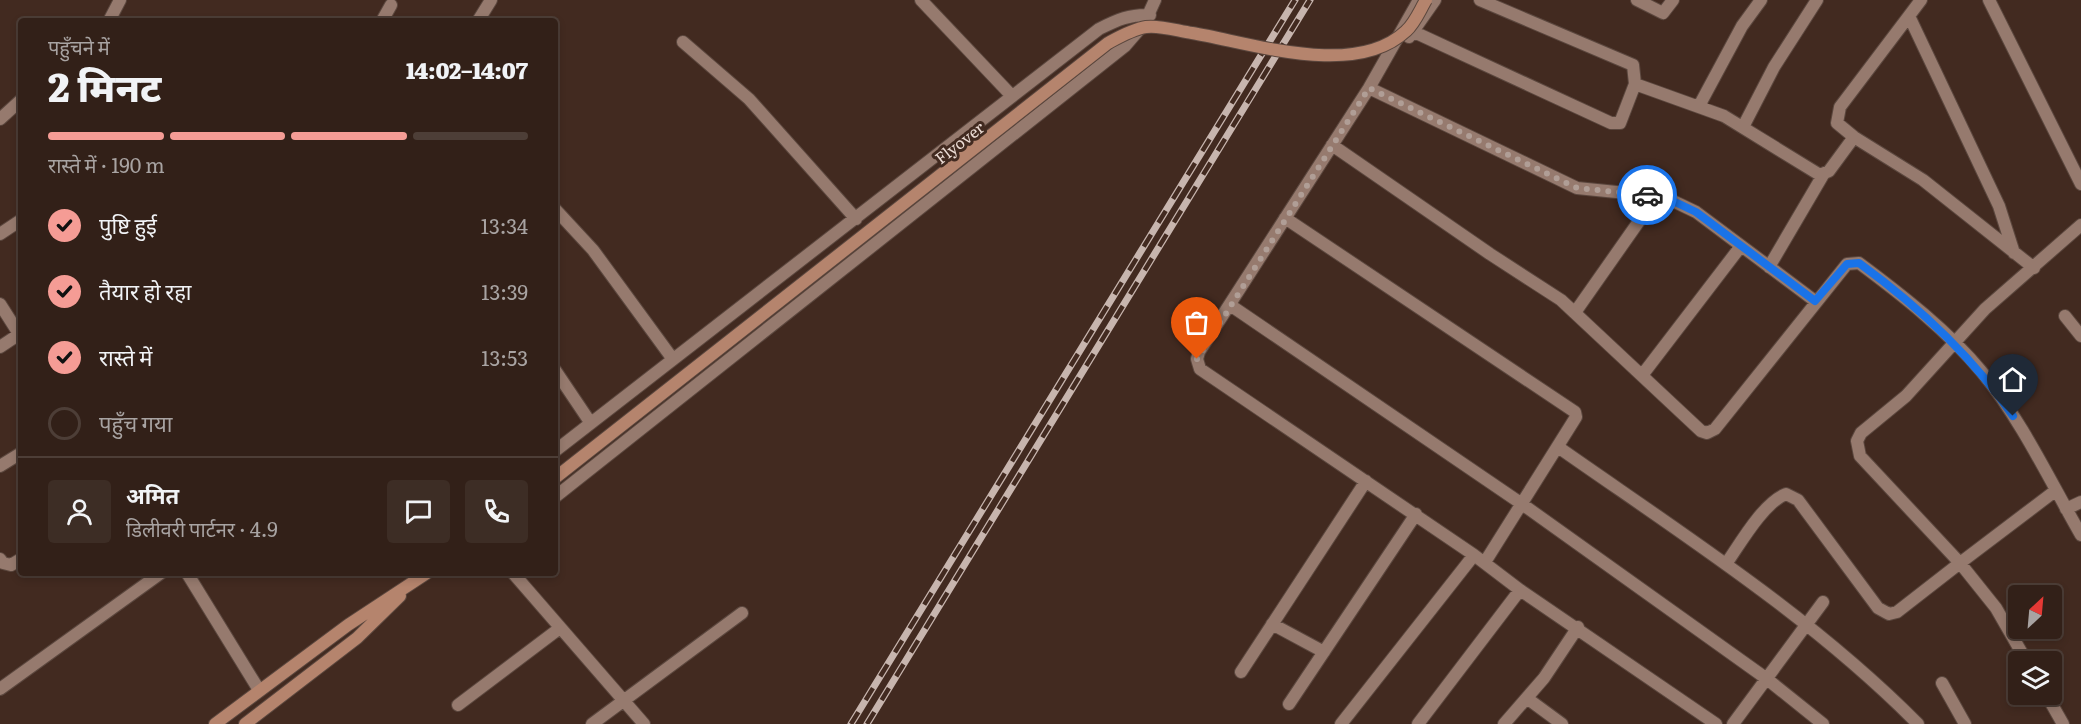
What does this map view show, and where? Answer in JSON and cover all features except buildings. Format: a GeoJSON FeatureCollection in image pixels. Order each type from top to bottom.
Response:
{"type":"FeatureCollection","features":[{"type":"Feature","properties":{"kind":"main road","name":"Flyover"},"geometry":{"type":"LineString","coordinates":[[558,476],[1108,43],[1147,27],[1212,36],[1284,52],[1313,55],[1356,52],[1379,48],[1396,39],[1408,30],[1426,0]]}},
{"type":"Feature","properties":{"kind":"main road"},"geometry":{"type":"LineString","coordinates":[[215,724],[371,608],[423,576]]}},
{"type":"Feature","properties":{"kind":"main road"},"geometry":{"type":"LineString","coordinates":[[245,724],[357,638],[414,582]]}},
{"type":"Feature","properties":{"kind":"street"},"geometry":{"type":"LineString","coordinates":[[111,18],[120,0]]}},
{"type":"Feature","properties":{"kind":"street"},"geometry":{"type":"LineString","coordinates":[[480,18],[490,0]]}},
{"type":"Feature","properties":{"kind":"street"},"geometry":{"type":"LineString","coordinates":[[921,0],[1011,95]]}},
{"type":"Feature","properties":{"kind":"street"},"geometry":{"type":"LineString","coordinates":[[558,495],[1125,46],[1150,15],[1155,0]]}},
{"type":"Feature","properties":{"kind":"street"},"geometry":{"type":"LineString","coordinates":[[1419,0],[1389,57],[1199,352],[1197,359],[1200,369],[1480,558],[1520,590],[1578,627],[1716,724]]}},
{"type":"Feature","properties":{"kind":"street"},"geometry":{"type":"LineString","coordinates":[[1389,57],[1414,32],[1435,0]]}},
{"type":"Feature","properties":{"kind":"street"},"geometry":{"type":"LineString","coordinates":[[1414,32],[1614,124],[1623,119],[1635,84],[1635,69],[1630,62],[1480,0]]}},
{"type":"Feature","properties":{"kind":"street"},"geometry":{"type":"LineString","coordinates":[[1637,0],[1663,13],[1673,0]]}},
{"type":"Feature","properties":{"kind":"street"},"geometry":{"type":"LineString","coordinates":[[1699,106],[1736,37],[1761,0]]}},
{"type":"Feature","properties":{"kind":"street"},"geometry":{"type":"LineString","coordinates":[[1743,127],[1773,67],[1817,0]]}},
{"type":"Feature","properties":{"kind":"street"},"geometry":{"type":"LineString","coordinates":[[1921,0],[1837,113],[1837,123],[1854,137],[1923,180],[2034,268]]}},
{"type":"Feature","properties":{"kind":"street"},"geometry":{"type":"LineString","coordinates":[[1989,0],[2081,184]]}},
{"type":"Feature","properties":{"kind":"street"},"geometry":{"type":"LineString","coordinates":[[384,18],[391,5]]}},
{"type":"Feature","properties":{"kind":"street"},"geometry":{"type":"LineString","coordinates":[[558,449],[1099,29],[1127,16],[1150,15]]}},
{"type":"Feature","properties":{"kind":"street"},"geometry":{"type":"LineString","coordinates":[[1909,16],[1999,206],[2014,253]]}},
{"type":"Feature","properties":{"kind":"street"},"geometry":{"type":"LineString","coordinates":[[683,42],[749,99],[856,219]]}},
{"type":"Feature","properties":{"kind":"street"},"geometry":{"type":"LineString","coordinates":[[1635,84],[1699,106],[1743,127],[1816,173],[1823,175]]}},
{"type":"Feature","properties":{"kind":"street"},"geometry":{"type":"LineString","coordinates":[[1369,88],[1577,188],[1673,201],[1696,212],[1815,301]]}},
{"type":"Feature","properties":{"kind":"street"},"geometry":{"type":"LineString","coordinates":[[0,119],[18,103]]}},
{"type":"Feature","properties":{"kind":"street"},"geometry":{"type":"LineString","coordinates":[[1769,267],[1823,175],[1829,171],[1854,137]]}},
{"type":"Feature","properties":{"kind":"street"},"geometry":{"type":"LineString","coordinates":[[1332,145],[1576,311],[1643,374],[1694,427],[1701,431],[1711,432],[1847,264],[1859,263],[1954,342],[1981,371],[2013,416],[2081,536]]}},
{"type":"Feature","properties":{"kind":"street"},"geometry":{"type":"LineString","coordinates":[[1576,311],[1656,197]]}},
{"type":"Feature","properties":{"kind":"street"},"geometry":{"type":"LineString","coordinates":[[558,212],[593,250],[672,358]]}},
{"type":"Feature","properties":{"kind":"street"},"geometry":{"type":"LineString","coordinates":[[1285,218],[1574,410],[1576,417],[1522,504],[1480,558],[1341,724]]}},
{"type":"Feature","properties":{"kind":"street"},"geometry":{"type":"LineString","coordinates":[[0,234],[18,222]]}},
{"type":"Feature","properties":{"kind":"street"},"geometry":{"type":"LineString","coordinates":[[2021,651],[1996,608],[1960,563],[1857,450],[1861,433],[1906,396],[1985,309],[2081,225]]}},
{"type":"Feature","properties":{"kind":"street"},"geometry":{"type":"LineString","coordinates":[[1643,374],[1741,246]]}},
{"type":"Feature","properties":{"kind":"street"},"geometry":{"type":"LineString","coordinates":[[0,304],[18,332]]}},
{"type":"Feature","properties":{"kind":"street"},"geometry":{"type":"LineString","coordinates":[[1230,305],[1522,504],[1767,679],[1823,724]]}},
{"type":"Feature","properties":{"kind":"street"},"geometry":{"type":"LineString","coordinates":[[2065,316],[2081,336]]}},
{"type":"Feature","properties":{"kind":"street"},"geometry":{"type":"LineString","coordinates":[[0,347],[18,336]]}},
{"type":"Feature","properties":{"kind":"street"},"geometry":{"type":"LineString","coordinates":[[558,374],[590,422]]}},
{"type":"Feature","properties":{"kind":"street"},"geometry":{"type":"LineString","coordinates":[[1558,447],[1807,624],[1850,658],[1918,724]]}},
{"type":"Feature","properties":{"kind":"street"},"geometry":{"type":"LineString","coordinates":[[0,466],[18,455]]}},
{"type":"Feature","properties":{"kind":"street"},"geometry":{"type":"LineString","coordinates":[[1241,672],[1366,481]]}},
{"type":"Feature","properties":{"kind":"street"},"geometry":{"type":"LineString","coordinates":[[1725,564],[1763,514],[1786,494],[1798,500],[1878,608],[1885,612],[1897,612],[2055,491]]}},
{"type":"Feature","properties":{"kind":"street"},"geometry":{"type":"LineString","coordinates":[[2066,509],[2081,501]]}},
{"type":"Feature","properties":{"kind":"street"},"geometry":{"type":"LineString","coordinates":[[1289,704],[1416,514]]}},
{"type":"Feature","properties":{"kind":"street"},"geometry":{"type":"LineString","coordinates":[[0,559],[8,565],[18,560]]}},
{"type":"Feature","properties":{"kind":"street"},"geometry":{"type":"LineString","coordinates":[[0,688],[157,576]]}},
{"type":"Feature","properties":{"kind":"street"},"geometry":{"type":"LineString","coordinates":[[189,576],[259,690]]}},
{"type":"Feature","properties":{"kind":"street"},"geometry":{"type":"LineString","coordinates":[[516,576],[644,724]]}},
{"type":"Feature","properties":{"kind":"street"},"geometry":{"type":"LineString","coordinates":[[1418,724],[1520,590]]}},
{"type":"Feature","properties":{"kind":"street"},"geometry":{"type":"LineString","coordinates":[[1733,724],[1823,602]]}},
{"type":"Feature","properties":{"kind":"street"},"geometry":{"type":"LineString","coordinates":[[592,724],[742,612]]}},
{"type":"Feature","properties":{"kind":"street"},"geometry":{"type":"LineString","coordinates":[[1272,624],[1324,652]]}},
{"type":"Feature","properties":{"kind":"street"},"geometry":{"type":"LineString","coordinates":[[1504,724],[1528,699],[1578,627]]}},
{"type":"Feature","properties":{"kind":"street"},"geometry":{"type":"LineString","coordinates":[[459,705],[560,628]]}},
{"type":"Feature","properties":{"kind":"street"},"geometry":{"type":"LineString","coordinates":[[1942,683],[1965,724]]}},
{"type":"Feature","properties":{"kind":"street"},"geometry":{"type":"LineString","coordinates":[[1528,699],[1562,724]]}},
{"type":"Feature","properties":{"kind":"street"},"geometry":{"type":"LineString","coordinates":[[2052,705],[2063,724]]}},
{"type":"Feature","properties":{"kind":"railway"},"geometry":{"type":"LineString","coordinates":[[851,724],[1295,0]]}},
{"type":"Feature","properties":{"kind":"railway"},"geometry":{"type":"LineString","coordinates":[[867,724],[1310,0]]}},
{"type":"Feature","properties":{"kind":"way so far"},"geometry":{"type":"LineString","coordinates":[[1197,359],[1199,352],[1369,88],[1566,184],[1584,190],[1647,195]]}},
{"type":"Feature","properties":{"kind":"route"},"geometry":{"type":"LineString","coordinates":[[1647,195],[1673,201],[1696,212],[1815,301],[1847,264],[1859,263],[1954,342],[1981,371],[2013,416]]}}]}
